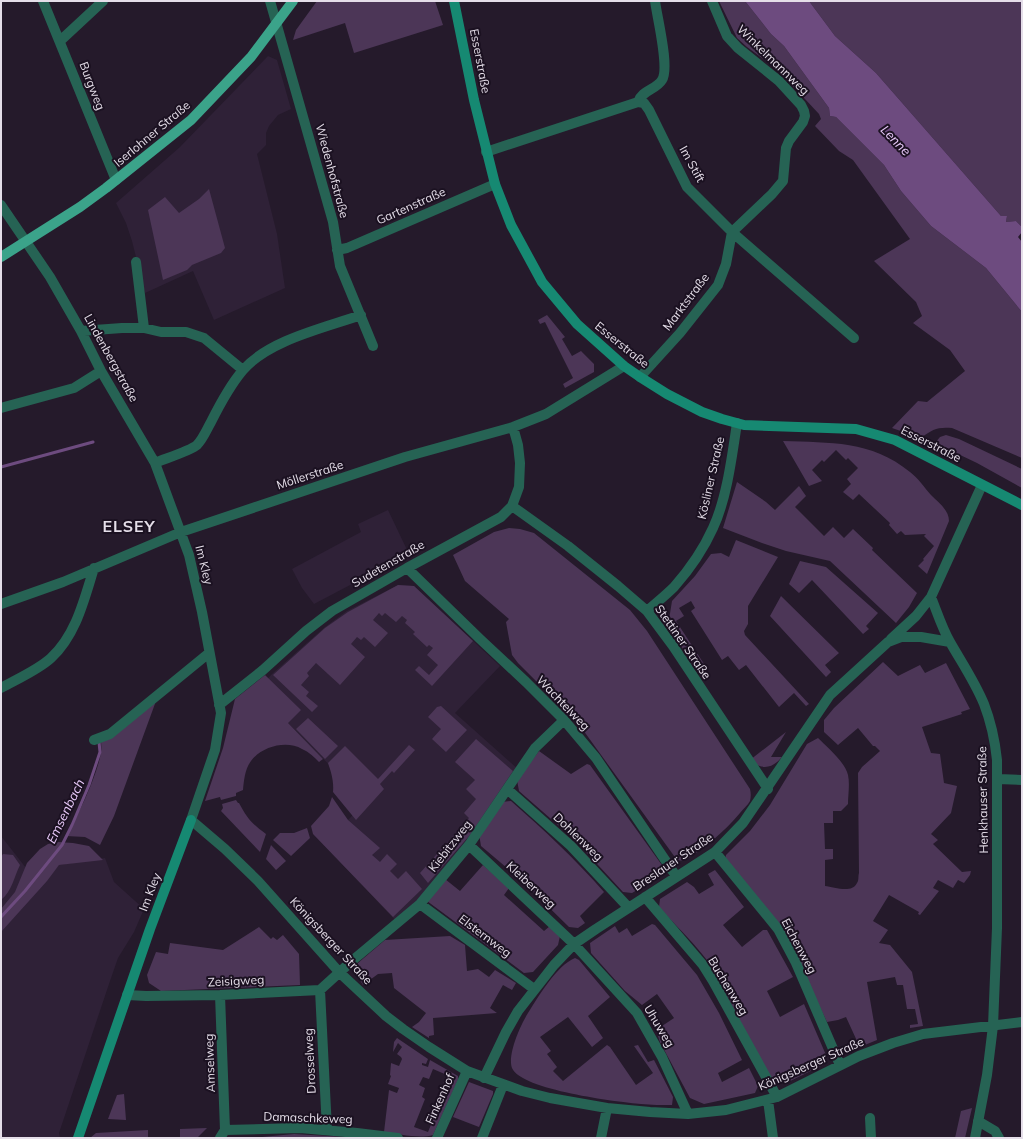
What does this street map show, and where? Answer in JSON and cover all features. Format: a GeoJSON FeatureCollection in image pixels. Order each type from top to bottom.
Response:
{"type":"FeatureCollection","features":[{"type":"Feature","properties":{"kind":"main road","name":"Iserlohner Straße"},"geometry":{"type":"LineString","coordinates":[[1,257],[80,206],[116,180],[190,120],[247,61],[293,1]]}},
{"type":"Feature","properties":{"kind":"main road","name":"Esserstraße"},"geometry":{"type":"LineString","coordinates":[[454,1],[486,152],[495,184],[511,225],[542,282],[577,324],[624,366],[667,394],[702,412],[722,420],[759,425],[856,429],[895,440],[1022,505]]}},
{"type":"Feature","properties":{"kind":"main road","name":"Im Kley"},"geometry":{"type":"LineString","coordinates":[[78,1138],[157,909],[191,820]]}},
{"type":"Feature","properties":{"kind":"street","name":"Burgweg"},"geometry":{"type":"LineString","coordinates":[[43,1],[116,180]]}},
{"type":"Feature","properties":{"kind":"street"},"geometry":{"type":"LineString","coordinates":[[60,41],[103,1]]}},
{"type":"Feature","properties":{"kind":"street","name":"Wiedenhofstraße"},"geometry":{"type":"LineString","coordinates":[[270,1],[333,222],[340,266],[373,346]]}},
{"type":"Feature","properties":{"kind":"street"},"geometry":{"type":"LineString","coordinates":[[486,152],[638,102],[642,95],[655,88],[664,78],[665,73],[665,61],[655,1]]}},
{"type":"Feature","properties":{"kind":"street","name":"Winkelmannweg"},"geometry":{"type":"LineString","coordinates":[[712,1],[726,36],[738,48],[779,81],[801,105],[805,116],[803,122],[789,141],[786,148],[783,181],[772,194],[732,232]]}},
{"type":"Feature","properties":{"kind":"street","name":"Im Stift"},"geometry":{"type":"LineString","coordinates":[[638,102],[644,103],[649,110],[687,187],[732,232],[854,338]]}},
{"type":"Feature","properties":{"kind":"street","name":"Gartenstraße"},"geometry":{"type":"LineString","coordinates":[[337,250],[347,248],[495,184]]}},
{"type":"Feature","properties":{"kind":"street","name":"Lindenbergstraße"},"geometry":{"type":"LineString","coordinates":[[1,206],[50,277],[81,331],[101,371],[155,463],[181,532]]}},
{"type":"Feature","properties":{"kind":"street","name":"Marktstraße"},"geometry":{"type":"LineString","coordinates":[[640,377],[680,333],[718,285],[726,264],[732,232]]}},
{"type":"Feature","properties":{"kind":"street"},"geometry":{"type":"LineString","coordinates":[[136,262],[144,328]]}},
{"type":"Feature","properties":{"kind":"street"},"geometry":{"type":"LineString","coordinates":[[155,463],[196,445],[243,370],[259,356],[298,336],[361,315]]}},
{"type":"Feature","properties":{"kind":"street"},"geometry":{"type":"LineString","coordinates":[[81,331],[144,328],[161,332],[186,332],[204,338],[243,370]]}},
{"type":"Feature","properties":{"kind":"street","name":"Möllerstraße"},"geometry":{"type":"LineString","coordinates":[[1,604],[49,588],[181,532],[405,457],[513,427],[546,414],[624,366]]}},
{"type":"Feature","properties":{"kind":"street"},"geometry":{"type":"LineString","coordinates":[[1,408],[74,388],[101,371]]}},
{"type":"Feature","properties":{"kind":"street","name":"Kösliner Straße"},"geometry":{"type":"LineString","coordinates":[[646,611],[674,587],[693,562],[714,527],[722,503],[728,475],[736,423]]}},
{"type":"Feature","properties":{"kind":"street"},"geometry":{"type":"LineString","coordinates":[[512,506],[518,487],[520,463],[518,445],[513,427]]}},
{"type":"Feature","properties":{"kind":"street"},"geometry":{"type":"LineString","coordinates":[[931,597],[982,485]]}},
{"type":"Feature","properties":{"kind":"street","name":"Stettiner Straße"},"geometry":{"type":"LineString","coordinates":[[512,506],[579,555],[618,586],[646,611],[673,646],[768,789]]}},
{"type":"Feature","properties":{"kind":"street","name":"Sudetenstraße"},"geometry":{"type":"LineString","coordinates":[[219,705],[263,670],[306,631],[332,611],[500,517],[512,506]]}},
{"type":"Feature","properties":{"kind":"street","name":"Im Kley"},"geometry":{"type":"LineString","coordinates":[[181,532],[189,555],[202,612],[208,653],[221,713],[215,750],[191,820]]}},
{"type":"Feature","properties":{"kind":"street"},"geometry":{"type":"LineString","coordinates":[[1,688],[28,674],[50,659],[61,647],[69,636],[82,607],[94,568]]}},
{"type":"Feature","properties":{"kind":"street","name":"Wachtelweg"},"geometry":{"type":"LineString","coordinates":[[407,568],[564,720],[596,758],[676,876]]}},
{"type":"Feature","properties":{"kind":"street","name":"Henkhauser Straße"},"geometry":{"type":"LineString","coordinates":[[931,597],[950,642],[966,667],[984,704],[995,740],[998,779],[996,962],[993,1026],[987,1075],[975,1138]]}},
{"type":"Feature","properties":{"kind":"street","name":"Breslauer Straße"},"geometry":{"type":"LineString","coordinates":[[484,1078],[518,1011],[554,965],[574,944],[628,907],[715,852],[743,823],[768,789],[830,695],[916,616],[931,597]]}},
{"type":"Feature","properties":{"kind":"street","name":"Breslauer Straße"},"geometry":{"type":"LineString","coordinates":[[888,642],[901,637],[921,637],[950,642]]}},
{"type":"Feature","properties":{"kind":"street"},"geometry":{"type":"LineString","coordinates":[[94,740],[110,734],[208,653]]}},
{"type":"Feature","properties":{"kind":"street","name":"Kiebitzweg"},"geometry":{"type":"LineString","coordinates":[[340,973],[420,904],[469,845],[535,748],[564,720]]}},
{"type":"Feature","properties":{"kind":"street"},"geometry":{"type":"LineString","coordinates":[[998,779],[1022,780]]}},
{"type":"Feature","properties":{"kind":"street","name":"Dohlenweg"},"geometry":{"type":"LineString","coordinates":[[507,789],[571,846],[628,907]]}},
{"type":"Feature","properties":{"kind":"street","name":"Königsberger Straße"},"geometry":{"type":"LineString","coordinates":[[191,820],[225,849],[258,881],[340,973],[386,1016],[428,1048],[466,1071],[503,1085],[550,1098],[607,1108],[688,1114],[726,1110],[773,1098],[840,1065],[893,1042],[922,1034],[1022,1022]]}},
{"type":"Feature","properties":{"kind":"street","name":"Kleiberweg"},"geometry":{"type":"LineString","coordinates":[[469,845],[574,944]]}},
{"type":"Feature","properties":{"kind":"street","name":"Eichenweg"},"geometry":{"type":"LineString","coordinates":[[715,852],[778,929],[796,963],[840,1065]]}},
{"type":"Feature","properties":{"kind":"street","name":"Buchenweg"},"geometry":{"type":"LineString","coordinates":[[644,897],[702,965],[713,981],[773,1098]]}},
{"type":"Feature","properties":{"kind":"street","name":"Elsternweg"},"geometry":{"type":"LineString","coordinates":[[420,904],[534,989]]}},
{"type":"Feature","properties":{"kind":"street","name":"Uhuweg"},"geometry":{"type":"LineString","coordinates":[[574,944],[637,1013],[662,1057],[688,1114]]}},
{"type":"Feature","properties":{"kind":"street"},"geometry":{"type":"LineString","coordinates":[[320,990],[340,973]]}},
{"type":"Feature","properties":{"kind":"street","name":"Zeisigweg"},"geometry":{"type":"LineString","coordinates":[[128,995],[220,995],[320,990]]}},
{"type":"Feature","properties":{"kind":"street","name":"Drosselweg"},"geometry":{"type":"LineString","coordinates":[[320,990],[327,1130]]}},
{"type":"Feature","properties":{"kind":"street","name":"Amselweg"},"geometry":{"type":"LineString","coordinates":[[220,995],[222,1134]]}},
{"type":"Feature","properties":{"kind":"street","name":"Finkenhof"},"geometry":{"type":"LineString","coordinates":[[437,1138],[466,1071]]}},
{"type":"Feature","properties":{"kind":"street"},"geometry":{"type":"LineString","coordinates":[[482,1138],[503,1085]]}},
{"type":"Feature","properties":{"kind":"street"},"geometry":{"type":"LineString","coordinates":[[773,1098],[773,1138]]}},
{"type":"Feature","properties":{"kind":"street"},"geometry":{"type":"LineString","coordinates":[[601,1138],[607,1108]]}},
{"type":"Feature","properties":{"kind":"street"},"geometry":{"type":"LineString","coordinates":[[870,1118],[871,1138]]}},
{"type":"Feature","properties":{"kind":"street"},"geometry":{"type":"LineString","coordinates":[[978,1121],[995,1131],[999,1138]]}},
{"type":"Feature","properties":{"kind":"street","name":"Damaschkeweg"},"geometry":{"type":"LineString","coordinates":[[222,1134],[279,1128],[327,1130],[398,1138]]}},
{"type":"Feature","properties":{"kind":"shaded area"},"geometry":{"type":"Polygon","coordinates":[[[317,1],[435,1],[443,25],[354,53],[345,23],[293,40],[296,30],[317,1]]]}},
{"type":"Feature","properties":{"kind":"shaded area"},"geometry":{"type":"Polygon","coordinates":[[[719,1],[745,1],[771,34],[784,46],[829,108],[830,116],[836,117],[884,165],[901,191],[931,226],[986,268],[1022,312],[1022,458],[952,428],[935,429],[921,438],[892,428],[918,401],[927,402],[965,371],[950,350],[913,323],[922,316],[916,302],[874,261],[910,239],[853,160],[839,151],[815,126],[821,119],[819,114],[777,69],[737,38],[719,1]]]}},
{"type":"Feature","properties":{"kind":"shaded area"},"geometry":{"type":"Polygon","coordinates":[[[809,1],[1022,1],[1022,227],[1016,221],[1006,222],[1007,216],[1001,216],[876,73],[835,36],[809,1]]]}},
{"type":"Feature","properties":{"kind":"shaded area"},"geometry":{"type":"Polygon","coordinates":[[[268,56],[277,60],[291,109],[278,115],[269,126],[266,133],[266,145],[257,154],[277,234],[285,288],[214,320],[193,271],[145,293],[132,241],[126,223],[116,203],[180,147],[268,56]]]}},
{"type":"Feature","properties":{"kind":"shaded area"},"geometry":{"type":"Polygon","coordinates":[[[209,189],[225,248],[221,253],[192,265],[187,270],[163,280],[148,210],[165,197],[179,213],[199,199],[209,189]]]}},
{"type":"Feature","properties":{"kind":"shaded area"},"geometry":{"type":"Polygon","coordinates":[[[547,315],[565,337],[562,339],[572,356],[581,351],[594,364],[594,372],[565,388],[563,384],[573,378],[545,322],[540,324],[538,320],[547,315]]]}},
{"type":"Feature","properties":{"kind":"shaded area"},"geometry":{"type":"Polygon","coordinates":[[[946,435],[959,439],[1022,469],[1022,488],[977,463],[935,443],[940,437],[946,435]]]}},
{"type":"Feature","properties":{"kind":"shaded area"},"geometry":{"type":"Polygon","coordinates":[[[783,441],[850,445],[880,454],[913,474],[931,495],[943,506],[949,517],[949,521],[927,574],[918,566],[934,546],[924,536],[926,534],[905,535],[901,531],[897,534],[889,525],[890,523],[859,494],[853,500],[843,492],[851,484],[847,479],[858,468],[848,458],[846,460],[836,450],[824,462],[822,460],[812,470],[822,481],[809,486],[783,441]]]}},
{"type":"Feature","properties":{"kind":"shaded area"},"geometry":{"type":"Polygon","coordinates":[[[737,482],[775,510],[799,486],[806,496],[795,507],[824,536],[833,527],[844,538],[853,529],[873,548],[872,550],[917,593],[909,607],[896,623],[830,561],[786,551],[723,528],[737,482]]]}},
{"type":"Feature","properties":{"kind":"shaded area"},"geometry":{"type":"Polygon","coordinates":[[[388,510],[409,554],[314,604],[302,588],[292,569],[361,532],[358,524],[388,510]]]}},
{"type":"Feature","properties":{"kind":"shaded area"},"geometry":{"type":"Polygon","coordinates":[[[509,528],[534,533],[630,610],[647,631],[750,789],[750,801],[747,806],[714,839],[684,861],[677,860],[578,723],[518,663],[512,655],[506,622],[509,619],[465,581],[453,555],[494,532],[509,528]]]}},
{"type":"Feature","properties":{"kind":"shaded area"},"geometry":{"type":"Polygon","coordinates":[[[736,540],[778,557],[748,606],[748,624],[744,631],[745,635],[809,704],[806,706],[794,693],[779,707],[746,665],[739,670],[728,656],[722,660],[691,611],[695,608],[691,601],[679,608],[684,616],[676,621],[706,667],[698,672],[668,626],[672,601],[695,576],[711,554],[721,553],[729,557],[736,540]]]}},
{"type":"Feature","properties":{"kind":"shaded area"},"geometry":{"type":"Polygon","coordinates":[[[800,561],[826,567],[878,613],[866,626],[869,629],[863,634],[812,580],[799,593],[789,584],[800,561]]]}},
{"type":"Feature","properties":{"kind":"shaded area"},"geometry":{"type":"Polygon","coordinates":[[[398,585],[414,586],[500,666],[455,713],[519,770],[469,845],[398,923],[323,844],[365,801],[256,691],[272,674],[325,627],[347,611],[398,585]]]}},
{"type":"Feature","properties":{"kind":"shaded area"},"geometry":{"type":"Polygon","coordinates":[[[398,585],[414,586],[473,641],[432,686],[415,670],[419,666],[429,675],[438,665],[427,655],[433,648],[429,645],[427,647],[413,634],[415,632],[405,623],[407,620],[402,616],[396,622],[385,613],[382,616],[379,613],[373,620],[388,633],[375,647],[364,637],[361,640],[357,637],[351,644],[365,657],[340,685],[316,663],[307,673],[309,676],[301,685],[309,692],[306,696],[318,706],[312,712],[273,675],[325,628],[348,612],[398,585]]]}},
{"type":"Feature","properties":{"kind":"shaded area"},"geometry":{"type":"Polygon","coordinates":[[[781,596],[839,653],[825,665],[831,672],[826,677],[770,616],[781,596]]]}},
{"type":"Feature","properties":{"kind":"shaded area"},"geometry":{"type":"Polygon","coordinates":[[[883,662],[898,676],[920,665],[925,673],[946,663],[970,709],[961,712],[962,714],[922,727],[931,753],[940,754],[944,783],[957,786],[951,813],[931,834],[938,840],[933,844],[962,872],[971,871],[964,883],[958,880],[953,888],[938,880],[933,888],[939,891],[920,915],[918,914],[919,912],[889,895],[873,921],[888,930],[879,943],[890,945],[912,972],[923,1026],[910,1028],[910,1025],[918,1024],[915,1009],[907,1009],[903,985],[897,985],[895,977],[867,982],[877,1040],[850,1051],[840,1049],[857,1041],[846,1017],[827,1022],[783,930],[725,860],[726,855],[750,831],[770,805],[807,744],[818,738],[843,765],[848,775],[849,782],[848,804],[841,811],[833,811],[833,823],[824,823],[825,849],[833,849],[833,859],[825,860],[825,886],[847,889],[855,886],[858,881],[859,873],[858,773],[862,767],[880,751],[873,746],[858,728],[838,745],[824,732],[824,720],[834,708],[883,662]]]}},
{"type":"Feature","properties":{"kind":"shaded area"},"geometry":{"type":"Polygon","coordinates":[[[265,675],[301,710],[288,723],[323,759],[319,762],[305,750],[296,746],[282,745],[268,748],[256,756],[249,764],[244,779],[243,790],[236,793],[236,796],[221,800],[220,797],[205,801],[223,748],[235,699],[265,675]]]}},
{"type":"Feature","properties":{"kind":"shaded area"},"geometry":{"type":"Polygon","coordinates":[[[156,701],[114,816],[100,845],[85,837],[66,836],[81,807],[99,763],[101,741],[156,701]]]}},
{"type":"Feature","properties":{"kind":"shaded area"},"geometry":{"type":"Polygon","coordinates":[[[441,706],[467,730],[446,752],[432,739],[441,729],[428,717],[437,707],[441,706]]]}},
{"type":"Feature","properties":{"kind":"shaded area"},"geometry":{"type":"Polygon","coordinates":[[[308,718],[338,746],[325,759],[296,729],[308,718]]]}},
{"type":"Feature","properties":{"kind":"shaded area"},"geometry":{"type":"Polygon","coordinates":[[[786,732],[771,757],[782,757],[779,761],[771,766],[763,767],[750,760],[786,732]]]}},
{"type":"Feature","properties":{"kind":"shaded area"},"geometry":{"type":"Polygon","coordinates":[[[476,739],[513,771],[470,835],[428,883],[420,873],[469,818],[464,813],[476,799],[466,789],[475,780],[455,762],[476,739]]]}},
{"type":"Feature","properties":{"kind":"shaded area"},"geometry":{"type":"Polygon","coordinates":[[[409,745],[415,750],[394,773],[392,771],[380,784],[384,789],[356,820],[333,792],[333,780],[328,763],[345,746],[378,779],[409,745]]]}},
{"type":"Feature","properties":{"kind":"shaded area"},"geometry":{"type":"Polygon","coordinates":[[[539,751],[571,774],[587,764],[590,765],[664,868],[663,875],[632,893],[623,892],[574,839],[519,791],[517,780],[539,751]]]}},
{"type":"Feature","properties":{"kind":"shaded area"},"geometry":{"type":"Polygon","coordinates":[[[332,797],[348,820],[380,848],[372,855],[380,862],[387,854],[397,864],[390,871],[398,879],[406,871],[422,889],[393,917],[313,834],[311,826],[329,806],[332,797]]]}},
{"type":"Feature","properties":{"kind":"shaded area"},"geometry":{"type":"Polygon","coordinates":[[[236,800],[250,820],[266,834],[260,852],[221,811],[223,808],[222,804],[236,800]]]}},
{"type":"Feature","properties":{"kind":"shaded area"},"geometry":{"type":"Polygon","coordinates":[[[511,801],[559,845],[604,892],[580,916],[585,923],[578,928],[569,927],[520,879],[481,846],[479,834],[502,802],[511,801]]]}},
{"type":"Feature","properties":{"kind":"shaded area"},"geometry":{"type":"Polygon","coordinates":[[[307,828],[310,838],[291,856],[273,840],[280,833],[294,833],[307,828]]]}},
{"type":"Feature","properties":{"kind":"shaded area"},"geometry":{"type":"Polygon","coordinates":[[[1,836],[26,868],[17,893],[1,914],[1,836]]]}},
{"type":"Feature","properties":{"kind":"shaded area"},"geometry":{"type":"Polygon","coordinates":[[[58,842],[89,846],[103,860],[59,865],[47,881],[1,932],[1,909],[15,892],[27,863],[40,849],[48,844],[58,842]]]}},
{"type":"Feature","properties":{"kind":"shaded area"},"geometry":{"type":"Polygon","coordinates":[[[271,845],[286,861],[276,870],[266,859],[271,845]]]}},
{"type":"Feature","properties":{"kind":"shaded area"},"geometry":{"type":"Polygon","coordinates":[[[3,854],[13,855],[20,865],[8,892],[1,900],[1,857],[3,854]]]}},
{"type":"Feature","properties":{"kind":"shaded area"},"geometry":{"type":"Polygon","coordinates":[[[105,858],[114,882],[144,909],[134,932],[118,958],[59,1133],[60,1138],[1,1138],[1,926],[59,865],[105,858]]]}},
{"type":"Feature","properties":{"kind":"shaded area"},"geometry":{"type":"Polygon","coordinates":[[[483,865],[509,888],[504,895],[544,931],[550,926],[560,936],[558,945],[533,972],[524,973],[427,901],[445,879],[460,891],[483,865]]]}},
{"type":"Feature","properties":{"kind":"shaded area"},"geometry":{"type":"Polygon","coordinates":[[[715,870],[744,907],[723,925],[742,947],[763,930],[767,930],[793,977],[767,991],[780,1017],[804,1004],[826,1055],[823,1065],[786,1083],[778,1083],[771,1080],[715,971],[698,948],[659,907],[660,899],[687,882],[694,887],[699,894],[714,885],[708,874],[715,870]]]}},
{"type":"Feature","properties":{"kind":"shaded area"},"geometry":{"type":"Polygon","coordinates":[[[652,924],[655,925],[697,975],[719,1013],[742,1060],[718,1073],[722,1082],[749,1068],[758,1086],[755,1093],[704,1104],[690,1098],[660,1042],[656,1030],[674,1018],[657,994],[642,1005],[625,991],[591,953],[590,943],[615,926],[619,933],[627,928],[632,936],[652,924]]]}},
{"type":"Feature","properties":{"kind":"shaded area"},"geometry":{"type":"Polygon","coordinates":[[[259,927],[271,939],[273,937],[277,940],[283,935],[299,954],[300,985],[161,991],[149,983],[147,975],[156,952],[168,954],[170,943],[223,950],[259,927]]]}},
{"type":"Feature","properties":{"kind":"shaded area"},"geometry":{"type":"Polygon","coordinates":[[[450,936],[465,945],[467,971],[478,969],[489,977],[495,970],[516,983],[512,990],[503,985],[490,1008],[497,1013],[433,1018],[434,1035],[429,1036],[429,1038],[412,1027],[419,1022],[426,1013],[394,988],[392,973],[378,974],[363,985],[356,970],[358,963],[385,940],[450,936]]]}},
{"type":"Feature","properties":{"kind":"shaded area"},"geometry":{"type":"Polygon","coordinates":[[[575,958],[579,960],[610,997],[588,1016],[603,1038],[592,1047],[568,1017],[540,1037],[551,1051],[547,1054],[557,1067],[553,1071],[563,1081],[607,1045],[610,1047],[636,1085],[653,1073],[634,1046],[638,1045],[648,1062],[654,1060],[673,1097],[672,1105],[629,1103],[571,1094],[533,1083],[519,1076],[512,1068],[511,1055],[525,1018],[555,974],[568,962],[575,958]]]}},
{"type":"Feature","properties":{"kind":"shaded area"},"geometry":{"type":"Polygon","coordinates":[[[397,1038],[428,1059],[426,1064],[422,1063],[422,1065],[428,1067],[430,1060],[458,1076],[458,1080],[433,1135],[415,1136],[384,1132],[389,1090],[397,1093],[399,1088],[388,1084],[391,1076],[391,1063],[399,1066],[402,1059],[397,1054],[402,1047],[398,1043],[393,1052],[394,1042],[397,1038]],[[433,1069],[429,1079],[423,1077],[419,1085],[425,1088],[422,1097],[425,1099],[414,1127],[428,1132],[439,1105],[435,1103],[447,1075],[433,1069]]]}},
{"type":"Feature","properties":{"kind":"shaded area"},"geometry":{"type":"Polygon","coordinates":[[[469,1082],[493,1091],[479,1127],[453,1117],[469,1082]]]}},
{"type":"Feature","properties":{"kind":"shaded area"},"geometry":{"type":"Polygon","coordinates":[[[124,1094],[126,1120],[108,1119],[117,1095],[124,1094]]]}},
{"type":"Feature","properties":{"kind":"shaded area"},"geometry":{"type":"Polygon","coordinates":[[[972,1108],[965,1138],[955,1138],[961,1111],[972,1108]]]}},
{"type":"Feature","properties":{"kind":"shaded area"},"geometry":{"type":"Polygon","coordinates":[[[207,1128],[197,1138],[180,1138],[180,1129],[207,1128]]]}},
{"type":"Feature","properties":{"kind":"shaded area"},"geometry":{"type":"Polygon","coordinates":[[[148,1130],[148,1138],[90,1138],[96,1133],[148,1130]]]}},
{"type":"Feature","properties":{"kind":"shaded area"},"geometry":{"type":"Polygon","coordinates":[[[294,1134],[361,1138],[251,1138],[294,1134]]]}},
{"type":"Feature","properties":{"kind":"water","name":"Lenne"},"geometry":{"type":"Polygon","coordinates":[[[745,1],[809,1],[835,36],[876,73],[1001,216],[1007,216],[1006,222],[1016,221],[1022,227],[1022,232],[1018,237],[1022,242],[1022,312],[986,268],[931,226],[901,191],[884,165],[836,117],[830,116],[829,108],[784,46],[771,34],[745,1]]]}},
{"type":"Feature","properties":{"kind":"waterway"},"geometry":{"type":"LineString","coordinates":[[1,467],[93,442]]}},
{"type":"Feature","properties":{"kind":"waterway","name":"Emsenbach"},"geometry":{"type":"LineString","coordinates":[[1,917],[25,891],[62,845],[89,785],[100,752],[99,742]]}},
{"type":"Feature","properties":{"kind":"district","name":"ELSEY"},"geometry":{"type":"Point","coordinates":[129,526]}}]}
